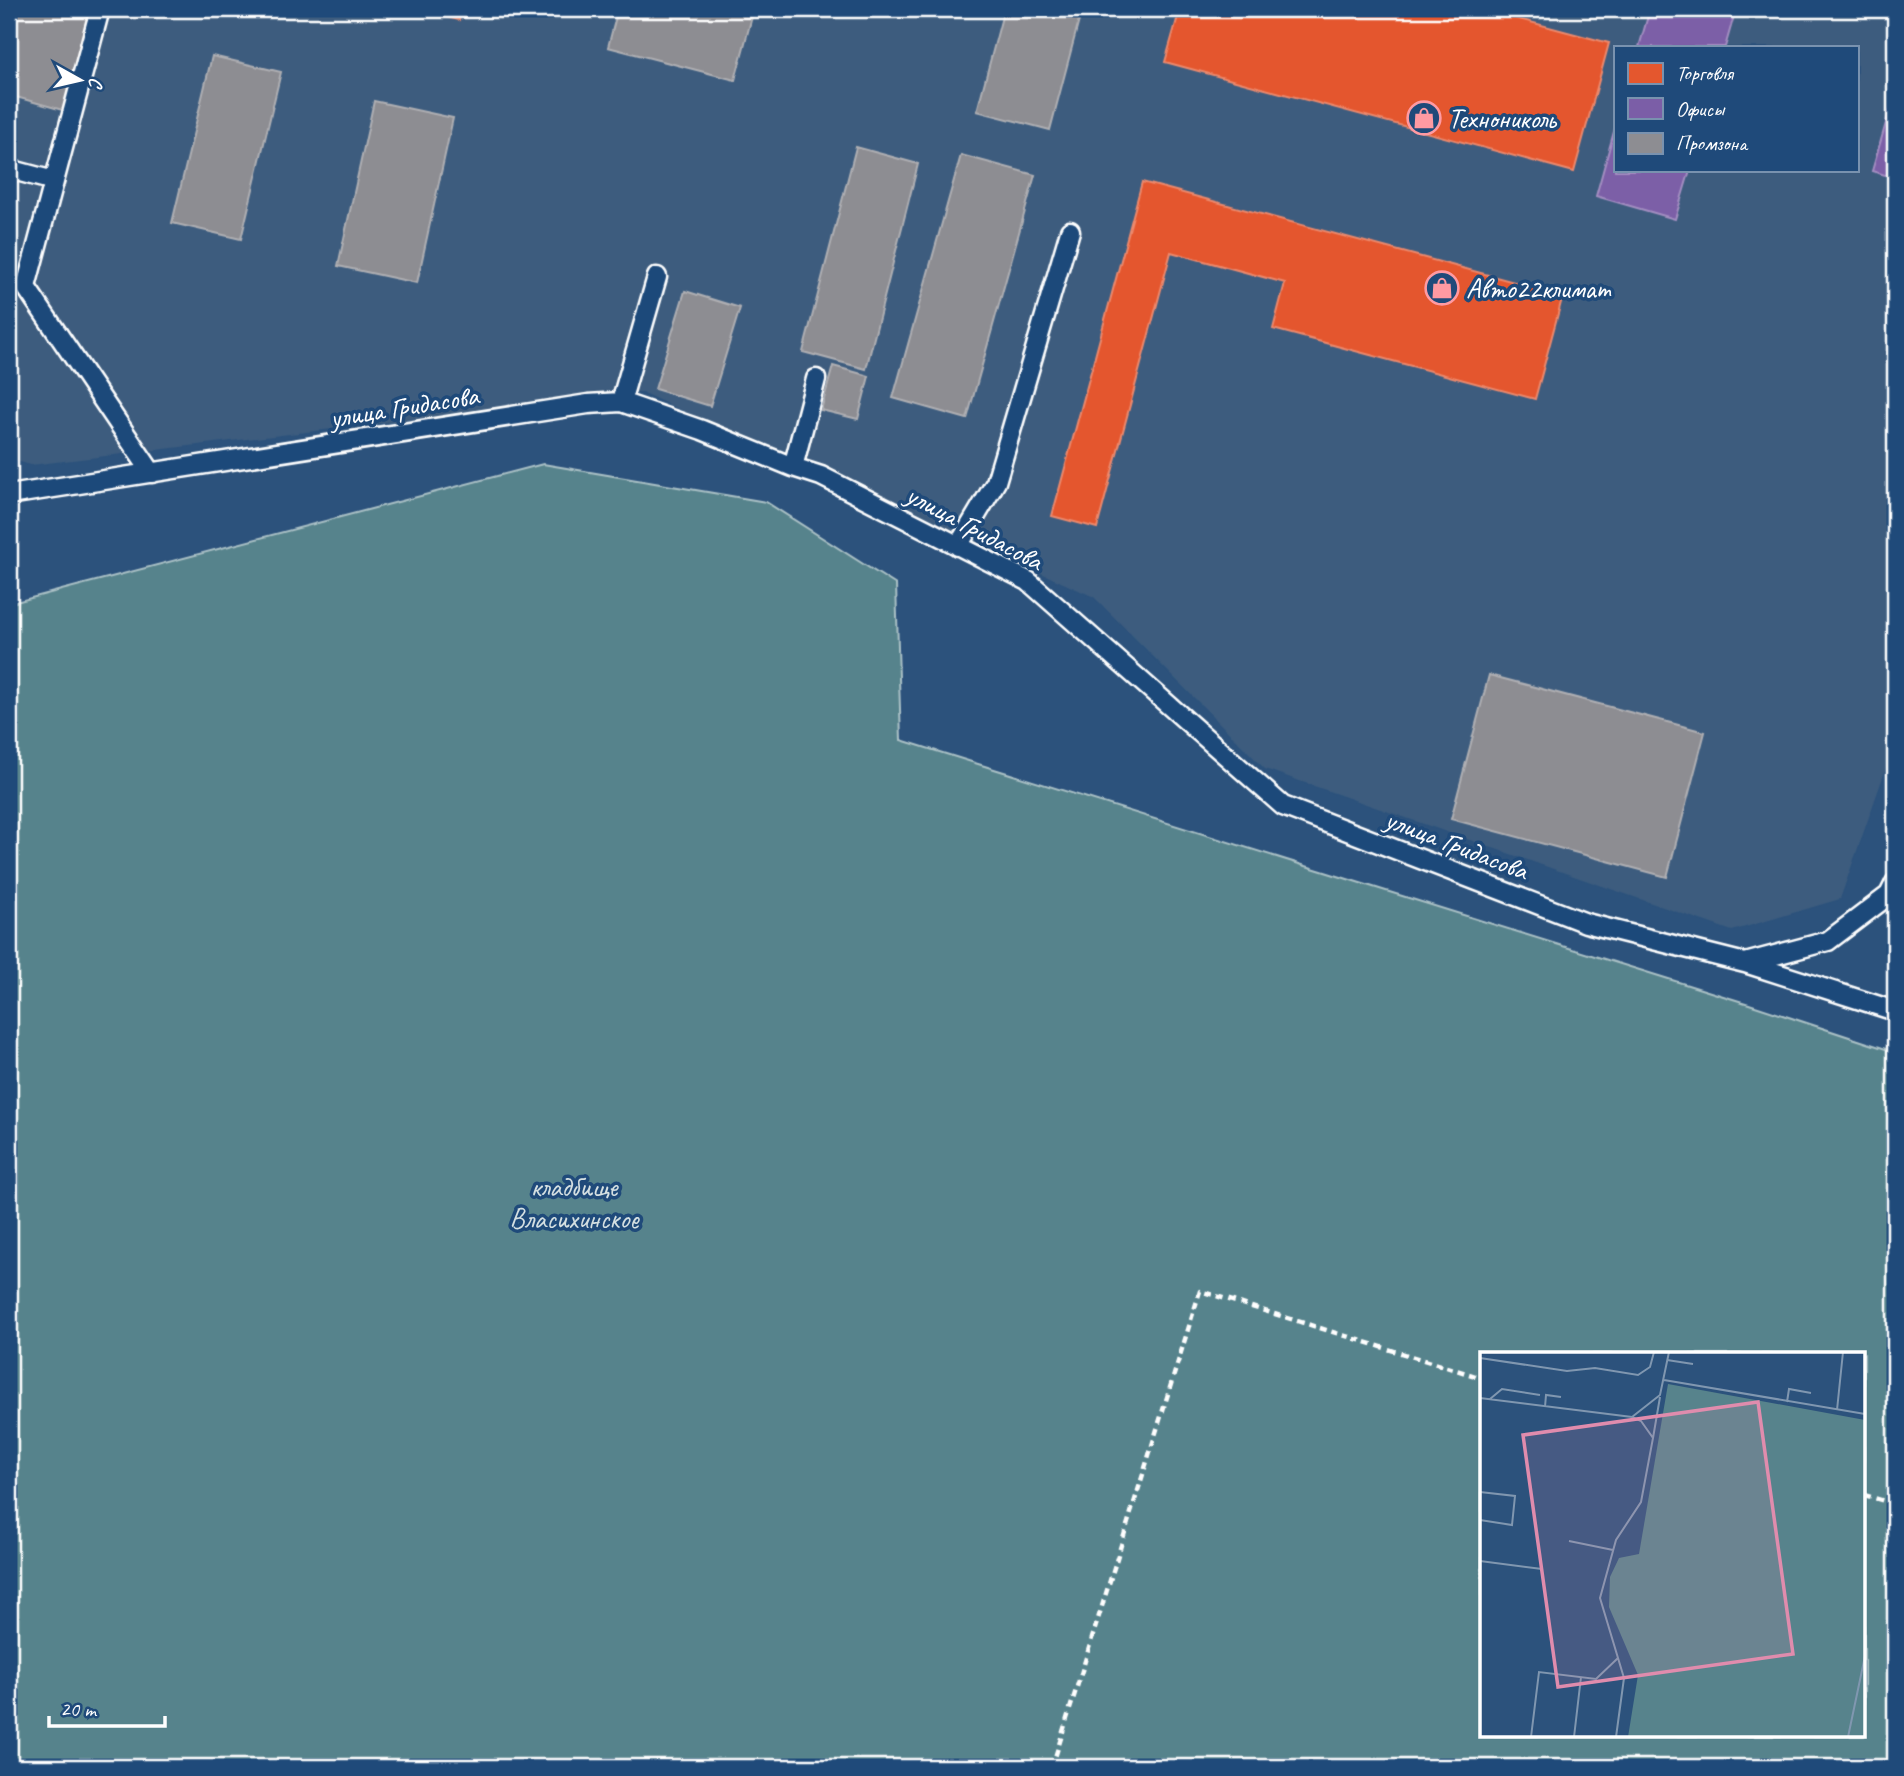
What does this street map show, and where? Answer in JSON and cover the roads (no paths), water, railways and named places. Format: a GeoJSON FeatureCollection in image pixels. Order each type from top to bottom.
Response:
{"type":"FeatureCollection","features":[{"type":"Feature","properties":{"kind":"lane"},"geometry":{"type":"LineString","coordinates":[[100,9],[26,287],[152,473]]}},
{"type":"Feature","properties":{"kind":"lane"},"geometry":{"type":"LineString","coordinates":[[9,169],[54,181]]}},
{"type":"Feature","properties":{"kind":"lane"},"geometry":{"type":"LineString","coordinates":[[958,546],[996,482],[1070,231]]}},
{"type":"Feature","properties":{"kind":"lane"},"geometry":{"type":"LineString","coordinates":[[621,402],[657,277]]}},
{"type":"Feature","properties":{"kind":"lane"},"geometry":{"type":"LineString","coordinates":[[793,467],[816,379]]}},
{"type":"Feature","properties":{"kind":"lane","name":"улица Гридасова"},"geometry":{"type":"LineString","coordinates":[[9,495],[588,404],[621,402],[821,476],[1028,582],[1283,806],[1586,923],[1745,963],[1828,941],[1889,895],[1895,883]]}},
{"type":"Feature","properties":{"kind":"lane"},"geometry":{"type":"LineString","coordinates":[[1745,963],[1895,1011]]}},
{"type":"Feature","properties":{"kind":"place","name":"Технониколь"},"geometry":{"type":"Point","coordinates":[1424,118]}},
{"type":"Feature","properties":{"kind":"place","name":"Авто22климат"},"geometry":{"type":"Point","coordinates":[1442,288]}},
{"type":"Feature","properties":{"kind":"park label","name":"кладбище Власихинское"},"geometry":{"type":"Point","coordinates":[574,1202]}}]}
